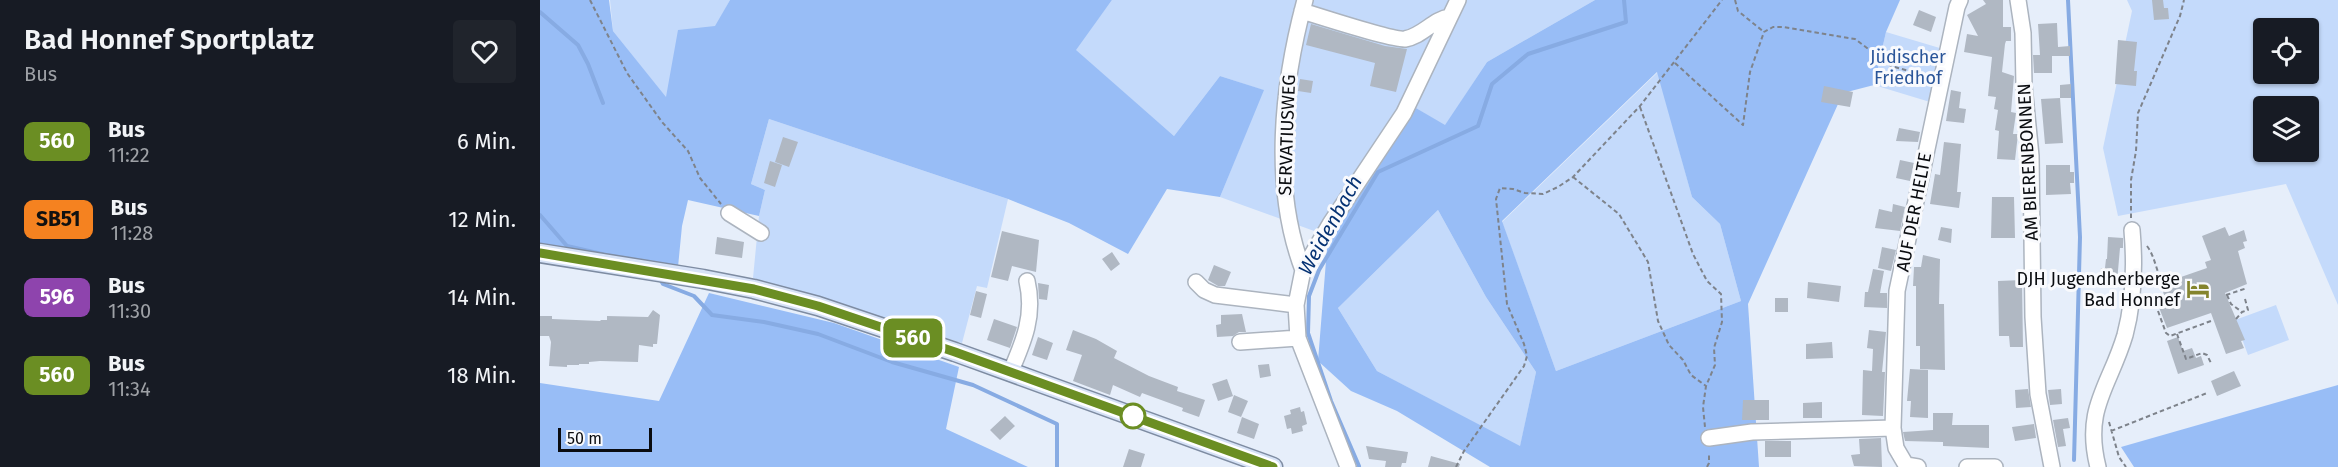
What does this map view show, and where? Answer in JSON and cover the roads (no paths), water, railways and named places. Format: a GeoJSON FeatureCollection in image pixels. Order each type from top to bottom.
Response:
{"type":"FeatureCollection","features":[{"type":"Feature","properties":{"kind":"main road"},"geometry":{"type":"LineString","coordinates":[[540,253],[754,289],[818,306],[1273,467]]}},
{"type":"Feature","properties":{"kind":"street"},"geometry":{"type":"LineString","coordinates":[[1348,467],[1298,338],[1296,305],[1303,270],[1330,224],[1404,113],[1458,0]]}},
{"type":"Feature","properties":{"kind":"street","name":"AUF DER HELTE"},"geometry":{"type":"LineString","coordinates":[[1909,466],[1896,448],[1893,428],[1898,291],[1960,0]]}},
{"type":"Feature","properties":{"kind":"street","name":"AM BIERENBONNEN"},"geometry":{"type":"LineString","coordinates":[[2018,0],[2023,33],[2024,86],[2031,156],[2033,317],[2038,394],[2052,467]]}},
{"type":"Feature","properties":{"kind":"street"},"geometry":{"type":"LineString","coordinates":[[1303,5],[1403,40],[1422,32],[1441,18],[1450,16]]}},
{"type":"Feature","properties":{"kind":"street","name":"SERVATIUSWEG"},"geometry":{"type":"LineString","coordinates":[[1303,5],[1289,64],[1284,188],[1293,244],[1303,270]]}},
{"type":"Feature","properties":{"kind":"street"},"geometry":{"type":"LineString","coordinates":[[729,213],[761,233]]}},
{"type":"Feature","properties":{"kind":"street"},"geometry":{"type":"LineString","coordinates":[[2098,467],[2094,440],[2094,413],[2119,354],[2131,304],[2134,276],[2132,230]]}},
{"type":"Feature","properties":{"kind":"street"},"geometry":{"type":"LineString","coordinates":[[1010,373],[1029,323],[1030,301],[1027,280]]}},
{"type":"Feature","properties":{"kind":"street"},"geometry":{"type":"LineString","coordinates":[[1196,282],[1204,290],[1215,295],[1296,305]]}},
{"type":"Feature","properties":{"kind":"street"},"geometry":{"type":"LineString","coordinates":[[1240,342],[1298,338]]}},
{"type":"Feature","properties":{"kind":"street"},"geometry":{"type":"LineString","coordinates":[[1709,438],[1752,432],[1893,428]]}},
{"type":"Feature","properties":{"kind":"street"},"geometry":{"type":"LineString","coordinates":[[1967,467],[1995,467]]}},
{"type":"Feature","properties":{"kind":"waterway","name":"Weidenbach"},"geometry":{"type":"LineString","coordinates":[[1359,466],[1331,401],[1308,333],[1309,296],[1319,270],[1378,172],[1478,126],[1492,84],[1528,54],[1626,22],[1624,0]]}},
{"type":"Feature","properties":{"kind":"waterway"},"geometry":{"type":"LineString","coordinates":[[2068,0],[2080,237],[2074,460]]}},
{"type":"Feature","properties":{"kind":"waterway"},"geometry":{"type":"LineString","coordinates":[[540,12],[578,45],[603,103]]}},
{"type":"Feature","properties":{"kind":"waterway"},"geometry":{"type":"LineString","coordinates":[[540,215],[567,246],[602,254]]}},
{"type":"Feature","properties":{"kind":"waterway"},"geometry":{"type":"LineString","coordinates":[[660,279],[663,284],[694,296],[712,315],[764,322],[818,334],[892,362],[973,385],[1057,424],[1057,467]]}},
{"type":"Feature","properties":{"kind":"place","name":"DJH Jugendherberge Bad Honnef"},"geometry":{"type":"Point","coordinates":[2198,289]}},
{"type":"Feature","properties":{"kind":"park label","name":"Jüdischer Friedhof"},"geometry":{"type":"Point","coordinates":[1908,67]}}]}
